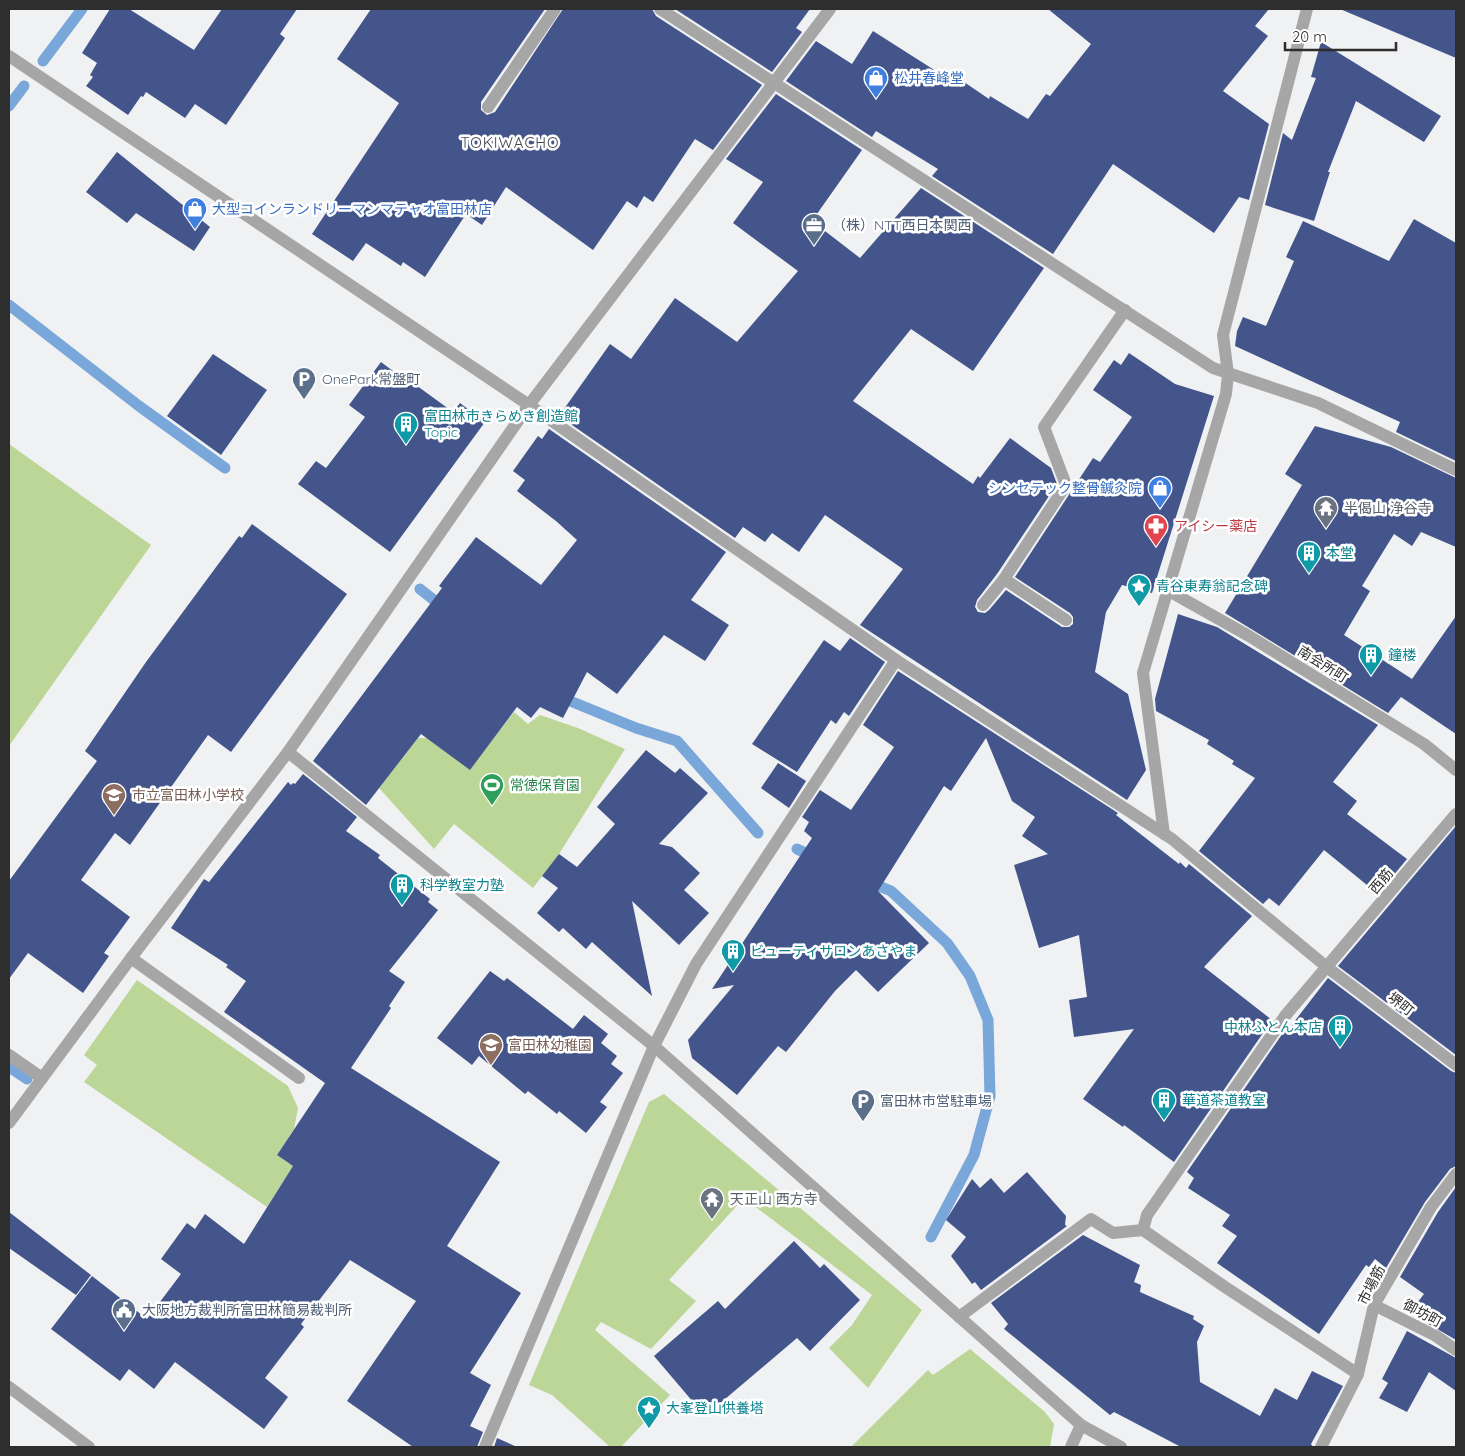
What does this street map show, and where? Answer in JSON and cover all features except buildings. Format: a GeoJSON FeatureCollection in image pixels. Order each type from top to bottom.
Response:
{"type":"FeatureCollection","features":[{"type":"Feature","properties":{"kind":"street"},"geometry":{"type":"LineString","coordinates":[[488,107],[555,9]]}},
{"type":"Feature","properties":{"kind":"street"},"geometry":{"type":"LineString","coordinates":[[660,9],[1213,368],[1318,403],[1456,470]]}},
{"type":"Feature","properties":{"kind":"street"},"geometry":{"type":"LineString","coordinates":[[9,1123],[131,958],[288,752],[529,405],[830,9]]}},
{"type":"Feature","properties":{"kind":"street"},"geometry":{"type":"LineString","coordinates":[[1164,834],[1143,673],[1169,591],[1226,394],[1228,374],[1223,335],[1307,9]]}},
{"type":"Feature","properties":{"kind":"street","name":"堺町"},"geometry":{"type":"LineString","coordinates":[[9,56],[529,405],[896,660],[1164,834],[1328,968],[1456,1064]]}},
{"type":"Feature","properties":{"kind":"street"},"geometry":{"type":"LineString","coordinates":[[983,605],[1004,579],[1066,485],[1044,427],[1125,310]]}},
{"type":"Feature","properties":{"kind":"street"},"geometry":{"type":"LineString","coordinates":[[1004,579],[1066,620]]}},
{"type":"Feature","properties":{"kind":"street","name":"南会所町"},"geometry":{"type":"LineString","coordinates":[[1169,591],[1248,636],[1424,744],[1456,770]]}},
{"type":"Feature","properties":{"kind":"street"},"geometry":{"type":"LineString","coordinates":[[485,1447],[654,1046],[696,964],[896,660]]}},
{"type":"Feature","properties":{"kind":"street"},"geometry":{"type":"LineString","coordinates":[[288,752],[654,1046],[1081,1424],[1121,1447]]}},
{"type":"Feature","properties":{"kind":"street","name":"西筋"},"geometry":{"type":"LineString","coordinates":[[1143,1230],[1147,1215],[1285,1016],[1328,968],[1456,814]]}},
{"type":"Feature","properties":{"kind":"street"},"geometry":{"type":"LineString","coordinates":[[131,958],[299,1078]]}},
{"type":"Feature","properties":{"kind":"street"},"geometry":{"type":"LineString","coordinates":[[9,1055],[42,1078]]}},
{"type":"Feature","properties":{"kind":"street","name":"市場筋"},"geometry":{"type":"LineString","coordinates":[[1321,1447],[1358,1374],[1374,1305],[1432,1207],[1456,1174]]}},
{"type":"Feature","properties":{"kind":"street"},"geometry":{"type":"LineString","coordinates":[[959,1317],[1091,1219],[1113,1233],[1143,1230],[1225,1287],[1358,1374]]}},
{"type":"Feature","properties":{"kind":"street","name":"御坊町"},"geometry":{"type":"LineString","coordinates":[[1374,1305],[1436,1336],[1456,1350]]}},
{"type":"Feature","properties":{"kind":"street"},"geometry":{"type":"LineString","coordinates":[[9,1387],[89,1447]]}},
{"type":"Feature","properties":{"kind":"street"},"geometry":{"type":"LineString","coordinates":[[1071,1447],[1081,1424]]}},
{"type":"Feature","properties":{"kind":"green space"},"geometry":{"type":"Polygon","coordinates":[[[9,444],[151,545],[9,746],[9,444]]]}},
{"type":"Feature","properties":{"kind":"green space","name":"常徳保育園"},"geometry":{"type":"Polygon","coordinates":[[[514,712],[528,724],[540,715],[578,728],[625,749],[559,854],[533,888],[454,824],[434,849],[379,788],[418,738],[427,738],[470,769],[514,712]]]}},
{"type":"Feature","properties":{"kind":"green space"},"geometry":{"type":"Polygon","coordinates":[[[137,980],[288,1086],[298,1108],[294,1129],[277,1155],[293,1166],[267,1207],[84,1082],[97,1065],[84,1055],[137,980]]]}},
{"type":"Feature","properties":{"kind":"green space"},"geometry":{"type":"Polygon","coordinates":[[[664,1094],[922,1310],[868,1388],[829,1348],[852,1325],[872,1295],[744,1198],[669,1280],[696,1301],[651,1349],[601,1322],[595,1330],[670,1395],[621,1447],[610,1447],[552,1395],[529,1385],[649,1102],[664,1094]]]}},
{"type":"Feature","properties":{"kind":"green space"},"geometry":{"type":"Polygon","coordinates":[[[970,1349],[1045,1412],[1054,1424],[1050,1447],[851,1447],[928,1370],[933,1375],[970,1349]]]}},
{"type":"Feature","properties":{"kind":"waterway"},"geometry":{"type":"LineString","coordinates":[[43,61],[82,9]]}},
{"type":"Feature","properties":{"kind":"waterway"},"geometry":{"type":"LineString","coordinates":[[9,106],[24,86]]}},
{"type":"Feature","properties":{"kind":"waterway"},"geometry":{"type":"LineString","coordinates":[[9,305],[139,406],[225,468]]}},
{"type":"Feature","properties":{"kind":"waterway"},"geometry":{"type":"LineString","coordinates":[[420,589],[444,608]]}},
{"type":"Feature","properties":{"kind":"waterway"},"geometry":{"type":"LineString","coordinates":[[558,696],[636,728],[677,741],[758,833]]}},
{"type":"Feature","properties":{"kind":"waterway"},"geometry":{"type":"LineString","coordinates":[[797,849],[816,858]]}},
{"type":"Feature","properties":{"kind":"waterway"},"geometry":{"type":"LineString","coordinates":[[867,881],[891,891],[947,943],[970,976],[988,1020],[990,1096],[974,1155],[931,1237]]}},
{"type":"Feature","properties":{"kind":"waterway"},"geometry":{"type":"LineString","coordinates":[[9,1067],[27,1079]]}},
{"type":"Feature","properties":{"kind":"place","name":"松井春峰堂"},"geometry":{"type":"Point","coordinates":[876,99]}},
{"type":"Feature","properties":{"kind":"place","name":"大型コインランドリーマンマテャオ富田林店"},"geometry":{"type":"Point","coordinates":[195,230]}},
{"type":"Feature","properties":{"kind":"place","name":"（株）NTT西日本関西"},"geometry":{"type":"Point","coordinates":[814,246]}},
{"type":"Feature","properties":{"kind":"place","name":"OnePark常盤町"},"geometry":{"type":"Point","coordinates":[304,400]}},
{"type":"Feature","properties":{"kind":"place","name":"富田林市きらめき創造館 Topic"},"geometry":{"type":"Point","coordinates":[406,445]}},
{"type":"Feature","properties":{"kind":"place","name":"シンセテック整骨鍼灸院"},"geometry":{"type":"Point","coordinates":[1160,509]}},
{"type":"Feature","properties":{"kind":"place","name":"半偈山 浄谷寺"},"geometry":{"type":"Point","coordinates":[1326,529]}},
{"type":"Feature","properties":{"kind":"place","name":"アイシー薬店"},"geometry":{"type":"Point","coordinates":[1156,547]}},
{"type":"Feature","properties":{"kind":"place","name":"本堂"},"geometry":{"type":"Point","coordinates":[1309,574]}},
{"type":"Feature","properties":{"kind":"place","name":"青谷東寿翁記念碑"},"geometry":{"type":"Point","coordinates":[1139,607]}},
{"type":"Feature","properties":{"kind":"place","name":"鐘楼"},"geometry":{"type":"Point","coordinates":[1371,676]}},
{"type":"Feature","properties":{"kind":"place","name":"常徳保育園"},"geometry":{"type":"Point","coordinates":[492,806]}},
{"type":"Feature","properties":{"kind":"place","name":"市立富田林小学校"},"geometry":{"type":"Point","coordinates":[114,816]}},
{"type":"Feature","properties":{"kind":"place","name":"科学教室力塾"},"geometry":{"type":"Point","coordinates":[402,906]}},
{"type":"Feature","properties":{"kind":"place","name":"ビューティサロンあさやま"},"geometry":{"type":"Point","coordinates":[733,972]}},
{"type":"Feature","properties":{"kind":"place","name":"中林ふとん本店"},"geometry":{"type":"Point","coordinates":[1340,1048]}},
{"type":"Feature","properties":{"kind":"place","name":"富田林幼稚園"},"geometry":{"type":"Point","coordinates":[491,1066]}},
{"type":"Feature","properties":{"kind":"place","name":"華道茶道教室"},"geometry":{"type":"Point","coordinates":[1164,1121]}},
{"type":"Feature","properties":{"kind":"place","name":"富田林市営駐車場"},"geometry":{"type":"Point","coordinates":[863,1122]}},
{"type":"Feature","properties":{"kind":"place","name":"天正山 西方寺"},"geometry":{"type":"Point","coordinates":[712,1220]}},
{"type":"Feature","properties":{"kind":"place","name":"大阪地方裁判所富田林簡易裁判所"},"geometry":{"type":"Point","coordinates":[124,1331]}},
{"type":"Feature","properties":{"kind":"place","name":"大峯登山供養塔"},"geometry":{"type":"Point","coordinates":[649,1429]}},
{"type":"Feature","properties":{"kind":"district","name":"TOKIWACHO"},"geometry":{"type":"Point","coordinates":[510,142]}}]}
